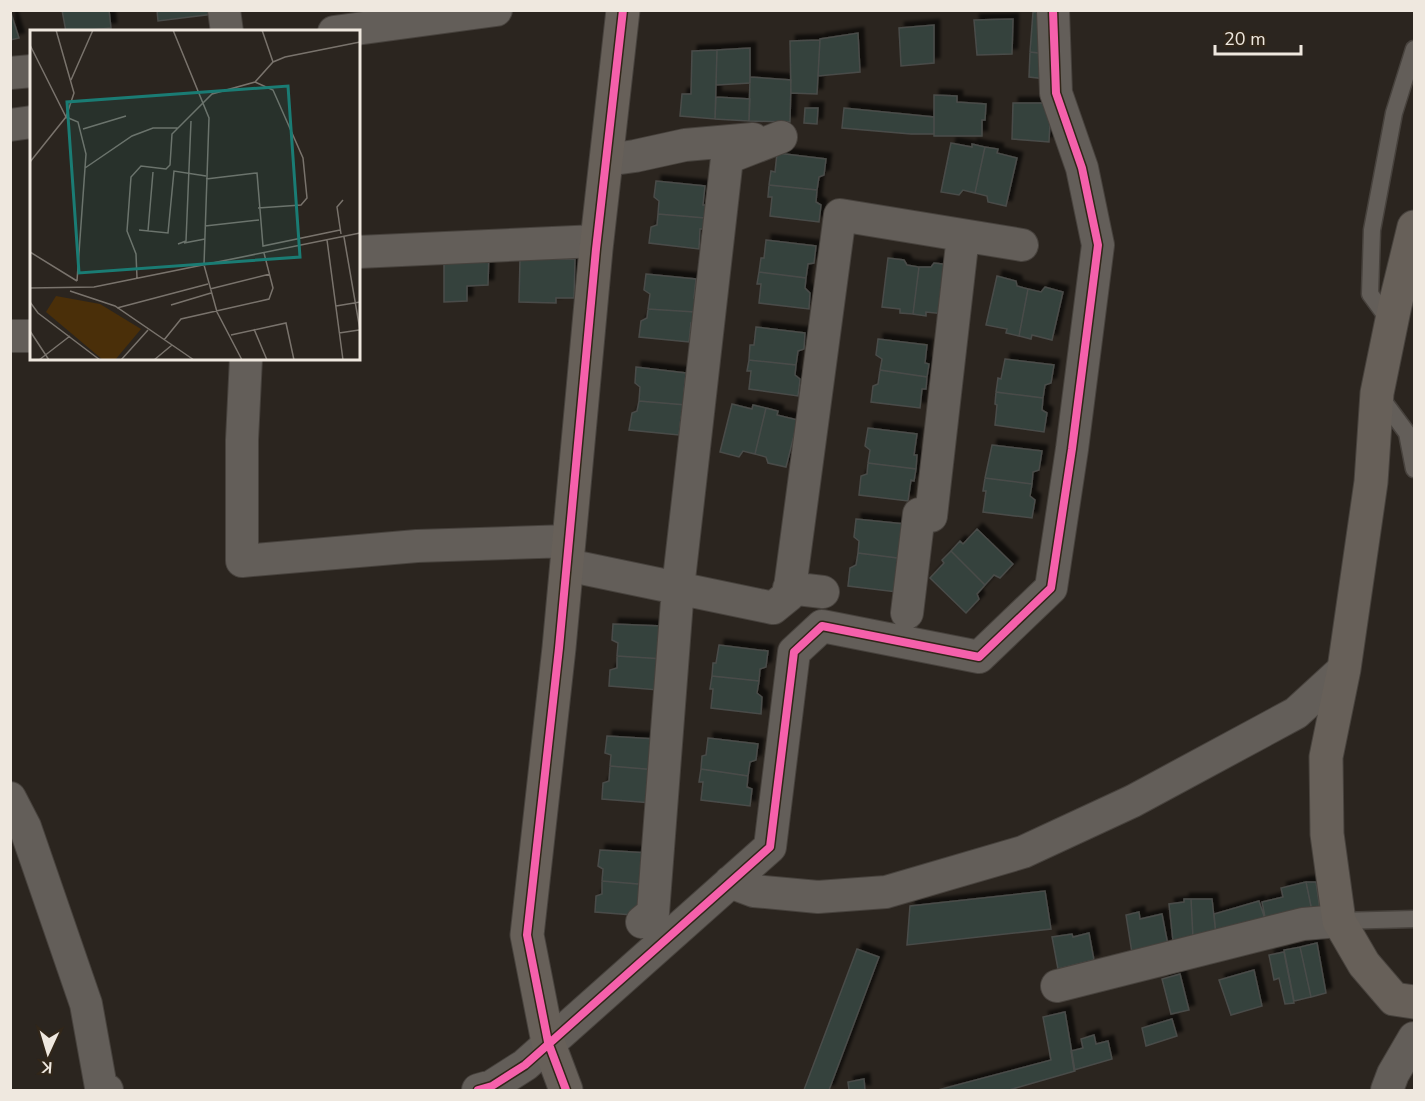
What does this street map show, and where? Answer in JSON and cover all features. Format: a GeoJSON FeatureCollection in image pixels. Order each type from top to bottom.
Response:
{"type":"FeatureCollection","features":[{"type":"Feature","properties":{"kind":"street"},"geometry":{"type":"LineString","coordinates":[[224,10],[227,30]]}},
{"type":"Feature","properties":{"kind":"street"},"geometry":{"type":"LineString","coordinates":[[349,30],[496,10]]}},
{"type":"Feature","properties":{"kind":"street"},"geometry":{"type":"LineString","coordinates":[[566,1090],[548,1042],[526,935],[568,553],[597,241],[623,10]]}},
{"type":"Feature","properties":{"kind":"street"},"geometry":{"type":"LineString","coordinates":[[478,1090],[492,1086],[525,1065],[548,1042],[770,847],[794,652],[822,626],[979,657],[1051,588],[1072,449],[1098,245],[1082,168],[1056,93],[1053,10]]}},
{"type":"Feature","properties":{"kind":"street"},"geometry":{"type":"LineString","coordinates":[[10,73],[30,70]]}},
{"type":"Feature","properties":{"kind":"street"},"geometry":{"type":"LineString","coordinates":[[10,125],[30,122]]}},
{"type":"Feature","properties":{"kind":"street"},"geometry":{"type":"LineString","coordinates":[[606,160],[685,145],[781,137],[727,158],[678,588],[653,913],[642,921]]}},
{"type":"Feature","properties":{"kind":"street"},"geometry":{"type":"LineString","coordinates":[[246,360],[242,440],[242,561],[417,546],[568,553],[678,588],[773,608],[789,595],[840,215],[1022,245]]}},
{"type":"Feature","properties":{"kind":"street"},"geometry":{"type":"LineString","coordinates":[[1414,227],[1377,393],[1371,482],[1344,669],[1326,757],[1327,834],[1339,921],[1364,964],[1394,999],[1414,1002]]}},
{"type":"Feature","properties":{"kind":"street"},"geometry":{"type":"LineString","coordinates":[[908,613],[920,514],[931,516],[963,236]]}},
{"type":"Feature","properties":{"kind":"street"},"geometry":{"type":"LineString","coordinates":[[360,252],[597,241]]}},
{"type":"Feature","properties":{"kind":"street"},"geometry":{"type":"LineString","coordinates":[[10,336],[30,336]]}},
{"type":"Feature","properties":{"kind":"street"},"geometry":{"type":"LineString","coordinates":[[789,588],[823,592]]}},
{"type":"Feature","properties":{"kind":"street"},"geometry":{"type":"LineString","coordinates":[[730,882],[754,891],[818,897],[886,892],[1023,852],[1132,801],[1296,713],[1344,669]]}},
{"type":"Feature","properties":{"kind":"street"},"geometry":{"type":"LineString","coordinates":[[10,798],[25,827],[86,1004],[101,1087],[107,1090]]}},
{"type":"Feature","properties":{"kind":"street"},"geometry":{"type":"LineString","coordinates":[[1057,986],[1304,924],[1339,921]]}},
{"type":"Feature","properties":{"kind":"street"},"geometry":{"type":"LineString","coordinates":[[1387,1090],[1393,1074],[1414,1038]]}},
{"type":"Feature","properties":{"kind":"lane"},"geometry":{"type":"LineString","coordinates":[[1392,324],[1370,294],[1372,230],[1394,113],[1414,49]]}},
{"type":"Feature","properties":{"kind":"lane"},"geometry":{"type":"LineString","coordinates":[[1377,393],[1407,433],[1414,469]]}},
{"type":"Feature","properties":{"kind":"lane"},"geometry":{"type":"LineString","coordinates":[[1339,921],[1414,919]]}},
{"type":"Feature","properties":{"kind":"building"},"geometry":{"type":"Polygon","coordinates":[[[10,10],[19,38],[10,40],[10,10]]]}},
{"type":"Feature","properties":{"kind":"building"},"geometry":{"type":"Polygon","coordinates":[[[62,10],[109,10],[111,28],[66,30],[62,10]]]}},
{"type":"Feature","properties":{"kind":"building"},"geometry":{"type":"Polygon","coordinates":[[[157,10],[222,10],[222,13],[158,21],[157,10]]]}},
{"type":"Feature","properties":{"kind":"building"},"geometry":{"type":"Polygon","coordinates":[[[1049,11],[1048,54],[1030,52],[1033,12],[1049,11]]]}},
{"type":"Feature","properties":{"kind":"building"},"geometry":{"type":"Polygon","coordinates":[[[1013,19],[1012,54],[977,55],[974,20],[1013,19]]]}},
{"type":"Feature","properties":{"kind":"building"},"geometry":{"type":"Polygon","coordinates":[[[934,25],[934,63],[901,66],[899,28],[934,25]]]}},
{"type":"Feature","properties":{"kind":"building"},"geometry":{"type":"Polygon","coordinates":[[[858,33],[860,72],[818,76],[820,39],[858,33]]]}},
{"type":"Feature","properties":{"kind":"building"},"geometry":{"type":"Polygon","coordinates":[[[820,40],[817,94],[791,93],[790,41],[820,40]]]}},
{"type":"Feature","properties":{"kind":"building"},"geometry":{"type":"Polygon","coordinates":[[[750,48],[750,83],[716,85],[717,50],[750,48]]]}},
{"type":"Feature","properties":{"kind":"building"},"geometry":{"type":"Polygon","coordinates":[[[717,50],[715,119],[680,116],[682,94],[691,94],[692,51],[717,50]]]}},
{"type":"Feature","properties":{"kind":"building"},"geometry":{"type":"Polygon","coordinates":[[[1030,52],[1048,54],[1046,79],[1029,77],[1030,52]]]}},
{"type":"Feature","properties":{"kind":"building"},"geometry":{"type":"Polygon","coordinates":[[[750,77],[791,80],[790,122],[749,121],[750,77]]]}},
{"type":"Feature","properties":{"kind":"building"},"geometry":{"type":"Polygon","coordinates":[[[934,95],[957,96],[957,102],[986,104],[985,120],[982,120],[982,136],[934,136],[934,95]]]}},
{"type":"Feature","properties":{"kind":"building"},"geometry":{"type":"Polygon","coordinates":[[[716,97],[750,99],[749,121],[715,119],[716,97]]]}},
{"type":"Feature","properties":{"kind":"building"},"geometry":{"type":"Polygon","coordinates":[[[1013,103],[1051,103],[1049,142],[1012,139],[1013,103]]]}},
{"type":"Feature","properties":{"kind":"building"},"geometry":{"type":"Polygon","coordinates":[[[805,108],[818,108],[817,124],[804,123],[805,108]]]}},
{"type":"Feature","properties":{"kind":"building"},"geometry":{"type":"Polygon","coordinates":[[[844,108],[934,117],[934,134],[842,128],[844,108]]]}},
{"type":"Feature","properties":{"kind":"building"},"geometry":{"type":"Polygon","coordinates":[[[951,143],[985,147],[975,193],[963,190],[959,195],[941,192],[951,143]]]}},
{"type":"Feature","properties":{"kind":"building"},"geometry":{"type":"Polygon","coordinates":[[[985,147],[998,149],[997,153],[1017,158],[1006,206],[988,202],[987,196],[975,193],[985,147]]]}},
{"type":"Feature","properties":{"kind":"building"},"geometry":{"type":"Polygon","coordinates":[[[777,153],[826,159],[824,175],[819,177],[817,190],[769,185],[771,171],[775,172],[777,153]]]}},
{"type":"Feature","properties":{"kind":"building"},"geometry":{"type":"Polygon","coordinates":[[[656,181],[705,186],[703,205],[706,205],[705,218],[658,214],[659,201],[654,197],[656,181]]]}},
{"type":"Feature","properties":{"kind":"building"},"geometry":{"type":"Polygon","coordinates":[[[769,185],[817,190],[816,202],[821,205],[819,222],[770,216],[772,197],[768,197],[769,185]]]}},
{"type":"Feature","properties":{"kind":"building"},"geometry":{"type":"Polygon","coordinates":[[[658,214],[705,218],[704,229],[700,229],[699,249],[649,243],[651,227],[657,225],[658,214]]]}},
{"type":"Feature","properties":{"kind":"building"},"geometry":{"type":"Polygon","coordinates":[[[766,240],[816,246],[814,263],[808,264],[806,278],[759,272],[761,258],[764,258],[766,240]]]}},
{"type":"Feature","properties":{"kind":"building"},"geometry":{"type":"Polygon","coordinates":[[[489,249],[488,285],[467,286],[467,301],[444,302],[444,251],[489,249]]]}},
{"type":"Feature","properties":{"kind":"building"},"geometry":{"type":"Polygon","coordinates":[[[888,258],[904,260],[907,265],[919,267],[913,314],[900,313],[900,309],[882,307],[888,258]]]}},
{"type":"Feature","properties":{"kind":"building"},"geometry":{"type":"Polygon","coordinates":[[[520,259],[575,259],[574,298],[556,298],[556,303],[519,302],[520,259]]]}},
{"type":"Feature","properties":{"kind":"building"},"geometry":{"type":"Polygon","coordinates":[[[934,263],[951,265],[945,314],[926,312],[926,316],[913,314],[919,267],[931,267],[934,263]]]}},
{"type":"Feature","properties":{"kind":"building"},"geometry":{"type":"Polygon","coordinates":[[[759,272],[806,278],[805,288],[810,293],[809,309],[759,303],[761,284],[757,284],[759,272]]]}},
{"type":"Feature","properties":{"kind":"building"},"geometry":{"type":"Polygon","coordinates":[[[646,274],[696,279],[695,312],[648,309],[650,294],[644,290],[646,274]]]}},
{"type":"Feature","properties":{"kind":"building"},"geometry":{"type":"Polygon","coordinates":[[[997,276],[1016,281],[1017,286],[1028,289],[1019,336],[1006,333],[1007,329],[986,325],[997,276]]]}},
{"type":"Feature","properties":{"kind":"building"},"geometry":{"type":"Polygon","coordinates":[[[1045,287],[1063,292],[1052,340],[1032,335],[1031,339],[1019,336],[1028,289],[1041,292],[1045,287]]]}},
{"type":"Feature","properties":{"kind":"building"},"geometry":{"type":"Polygon","coordinates":[[[648,309],[695,312],[695,324],[691,323],[689,342],[639,337],[641,321],[647,318],[648,309]]]}},
{"type":"Feature","properties":{"kind":"building"},"geometry":{"type":"Polygon","coordinates":[[[756,327],[805,333],[804,349],[798,351],[796,365],[749,360],[750,345],[754,345],[756,327]]]}},
{"type":"Feature","properties":{"kind":"building"},"geometry":{"type":"Polygon","coordinates":[[[878,339],[927,345],[925,363],[929,364],[927,377],[880,370],[882,359],[876,355],[878,339]]]}},
{"type":"Feature","properties":{"kind":"building"},"geometry":{"type":"Polygon","coordinates":[[[1005,359],[1054,365],[1051,383],[1045,385],[1043,398],[996,392],[1005,359]]]}},
{"type":"Feature","properties":{"kind":"building"},"geometry":{"type":"Polygon","coordinates":[[[749,360],[796,365],[795,375],[800,379],[798,396],[749,389],[751,371],[747,371],[749,360]]]}},
{"type":"Feature","properties":{"kind":"building"},"geometry":{"type":"Polygon","coordinates":[[[636,367],[686,373],[684,391],[687,392],[686,405],[639,401],[640,387],[635,383],[636,367]]]}},
{"type":"Feature","properties":{"kind":"building"},"geometry":{"type":"Polygon","coordinates":[[[880,370],[927,377],[926,389],[922,389],[920,408],[871,402],[873,386],[878,384],[880,370]]]}},
{"type":"Feature","properties":{"kind":"building"},"geometry":{"type":"Polygon","coordinates":[[[996,392],[1043,398],[1042,410],[1047,413],[1044,432],[995,425],[996,392]]]}},
{"type":"Feature","properties":{"kind":"building"},"geometry":{"type":"Polygon","coordinates":[[[639,401],[686,405],[684,417],[681,417],[679,435],[629,430],[632,413],[637,411],[639,401]]]}},
{"type":"Feature","properties":{"kind":"building"},"geometry":{"type":"Polygon","coordinates":[[[732,404],[752,409],[753,405],[766,408],[755,454],[743,451],[739,457],[720,452],[732,404]]]}},
{"type":"Feature","properties":{"kind":"building"},"geometry":{"type":"Polygon","coordinates":[[[766,408],[778,411],[777,415],[798,420],[786,467],[768,463],[766,457],[755,454],[766,408]]]}},
{"type":"Feature","properties":{"kind":"building"},"geometry":{"type":"Polygon","coordinates":[[[868,428],[917,434],[914,455],[917,455],[916,469],[868,463],[870,450],[865,446],[868,428]]]}},
{"type":"Feature","properties":{"kind":"building"},"geometry":{"type":"Polygon","coordinates":[[[992,445],[1042,451],[1039,470],[1033,472],[1032,484],[985,478],[992,445]]]}},
{"type":"Feature","properties":{"kind":"building"},"geometry":{"type":"Polygon","coordinates":[[[868,463],[916,469],[914,481],[911,480],[908,501],[859,495],[861,476],[867,474],[868,463]]]}},
{"type":"Feature","properties":{"kind":"building"},"geometry":{"type":"Polygon","coordinates":[[[985,478],[1032,484],[1030,496],[1035,500],[1032,518],[983,512],[985,478]]]}},
{"type":"Feature","properties":{"kind":"building"},"geometry":{"type":"Polygon","coordinates":[[[856,519],[905,524],[905,559],[858,553],[859,541],[854,537],[856,519]]]}},
{"type":"Feature","properties":{"kind":"building"},"geometry":{"type":"Polygon","coordinates":[[[977,529],[1013,564],[1000,578],[994,575],[985,585],[951,551],[960,541],[963,544],[977,529]]]}},
{"type":"Feature","properties":{"kind":"building"},"geometry":{"type":"Polygon","coordinates":[[[951,551],[985,585],[977,594],[979,599],[966,613],[930,578],[944,563],[942,560],[951,551]]]}},
{"type":"Feature","properties":{"kind":"building"},"geometry":{"type":"Polygon","coordinates":[[[858,553],[905,559],[897,592],[848,586],[850,568],[856,565],[858,553]]]}},
{"type":"Feature","properties":{"kind":"building"},"geometry":{"type":"Polygon","coordinates":[[[613,624],[662,626],[664,659],[617,656],[618,643],[612,640],[613,624]]]}},
{"type":"Feature","properties":{"kind":"building"},"geometry":{"type":"Polygon","coordinates":[[[719,645],[768,651],[766,667],[760,669],[759,681],[712,676],[713,663],[716,663],[719,645]]]}},
{"type":"Feature","properties":{"kind":"building"},"geometry":{"type":"Polygon","coordinates":[[[617,656],[664,659],[659,690],[609,686],[610,670],[617,668],[617,656]]]}},
{"type":"Feature","properties":{"kind":"building"},"geometry":{"type":"Polygon","coordinates":[[[712,676],[759,681],[757,693],[762,697],[761,714],[711,708],[712,676]]]}},
{"type":"Feature","properties":{"kind":"building"},"geometry":{"type":"Polygon","coordinates":[[[607,736],[656,739],[657,770],[610,766],[611,755],[605,753],[607,736]]]}},
{"type":"Feature","properties":{"kind":"building"},"geometry":{"type":"Polygon","coordinates":[[[708,738],[758,744],[756,760],[750,762],[748,776],[701,769],[702,756],[706,755],[708,738]]]}},
{"type":"Feature","properties":{"kind":"building"},"geometry":{"type":"Polygon","coordinates":[[[610,766],[657,770],[652,803],[602,799],[603,783],[609,781],[610,766]]]}},
{"type":"Feature","properties":{"kind":"building"},"geometry":{"type":"Polygon","coordinates":[[[701,769],[748,776],[747,787],[752,789],[750,806],[701,800],[703,782],[699,782],[701,769]]]}},
{"type":"Feature","properties":{"kind":"building"},"geometry":{"type":"Polygon","coordinates":[[[600,850],[649,853],[650,885],[602,881],[603,869],[598,866],[600,850]]]}},
{"type":"Feature","properties":{"kind":"building"},"geometry":{"type":"Polygon","coordinates":[[[602,881],[650,885],[645,916],[595,912],[596,896],[602,894],[602,881]]]}},
{"type":"Feature","properties":{"kind":"building"},"geometry":{"type":"Polygon","coordinates":[[[1306,882],[1316,882],[1320,909],[1312,911],[1306,882]]]}},
{"type":"Feature","properties":{"kind":"building"},"geometry":{"type":"Polygon","coordinates":[[[1306,882],[1312,911],[1266,922],[1262,902],[1283,897],[1281,888],[1306,882]]]}},
{"type":"Feature","properties":{"kind":"building"},"geometry":{"type":"Polygon","coordinates":[[[1045,891],[1051,929],[907,945],[910,906],[1045,891]]]}},
{"type":"Feature","properties":{"kind":"building"},"geometry":{"type":"Polygon","coordinates":[[[1184,899],[1191,899],[1193,938],[1173,941],[1169,904],[1184,902],[1184,899]]]}},
{"type":"Feature","properties":{"kind":"building"},"geometry":{"type":"Polygon","coordinates":[[[1191,899],[1212,899],[1216,935],[1193,938],[1191,899]]]}},
{"type":"Feature","properties":{"kind":"building"},"geometry":{"type":"Polygon","coordinates":[[[1259,901],[1266,922],[1216,935],[1214,914],[1259,901]]]}},
{"type":"Feature","properties":{"kind":"building"},"geometry":{"type":"Polygon","coordinates":[[[1139,912],[1140,919],[1162,914],[1168,945],[1132,953],[1126,915],[1139,912]]]}},
{"type":"Feature","properties":{"kind":"building"},"geometry":{"type":"Polygon","coordinates":[[[1089,933],[1094,960],[1058,969],[1052,937],[1072,934],[1073,937],[1089,933]]]}},
{"type":"Feature","properties":{"kind":"building"},"geometry":{"type":"Polygon","coordinates":[[[1317,943],[1326,993],[1311,997],[1300,947],[1317,943]]]}},
{"type":"Feature","properties":{"kind":"building"},"geometry":{"type":"Polygon","coordinates":[[[1300,947],[1311,997],[1294,1001],[1284,950],[1300,947]]]}},
{"type":"Feature","properties":{"kind":"building"},"geometry":{"type":"Polygon","coordinates":[[[857,949],[879,957],[829,1090],[804,1090],[857,949]]]}},
{"type":"Feature","properties":{"kind":"building"},"geometry":{"type":"Polygon","coordinates":[[[1284,952],[1294,1003],[1285,1004],[1279,978],[1274,980],[1269,955],[1284,952]]]}},
{"type":"Feature","properties":{"kind":"building"},"geometry":{"type":"Polygon","coordinates":[[[1254,970],[1262,1006],[1231,1015],[1219,980],[1254,970]]]}},
{"type":"Feature","properties":{"kind":"building"},"geometry":{"type":"Polygon","coordinates":[[[1180,974],[1189,1010],[1171,1014],[1162,979],[1180,974]]]}},
{"type":"Feature","properties":{"kind":"building"},"geometry":{"type":"Polygon","coordinates":[[[1065,1012],[1075,1071],[1009,1090],[938,1090],[1051,1060],[1043,1017],[1065,1012]]]}},
{"type":"Feature","properties":{"kind":"building"},"geometry":{"type":"Polygon","coordinates":[[[1172,1019],[1177,1036],[1146,1046],[1142,1028],[1172,1019]]]}},
{"type":"Feature","properties":{"kind":"building"},"geometry":{"type":"Polygon","coordinates":[[[1094,1035],[1096,1044],[1108,1041],[1112,1059],[1074,1070],[1071,1051],[1083,1048],[1081,1039],[1094,1035]]]}},
{"type":"Feature","properties":{"kind":"building"},"geometry":{"type":"Polygon","coordinates":[[[864,1079],[865,1090],[849,1090],[848,1082],[864,1079]]]}},
{"type":"Feature","properties":{"kind":"cycle path"},"geometry":{"type":"LineString","coordinates":[[566,1090],[548,1042],[527,935],[559,648],[596,249],[623,10]]}},
{"type":"Feature","properties":{"kind":"cycle path"},"geometry":{"type":"LineString","coordinates":[[478,1090],[492,1086],[525,1065],[770,847],[794,652],[822,626],[979,657],[1051,588],[1072,449],[1098,245],[1082,168],[1056,93],[1053,10]]}}]}
